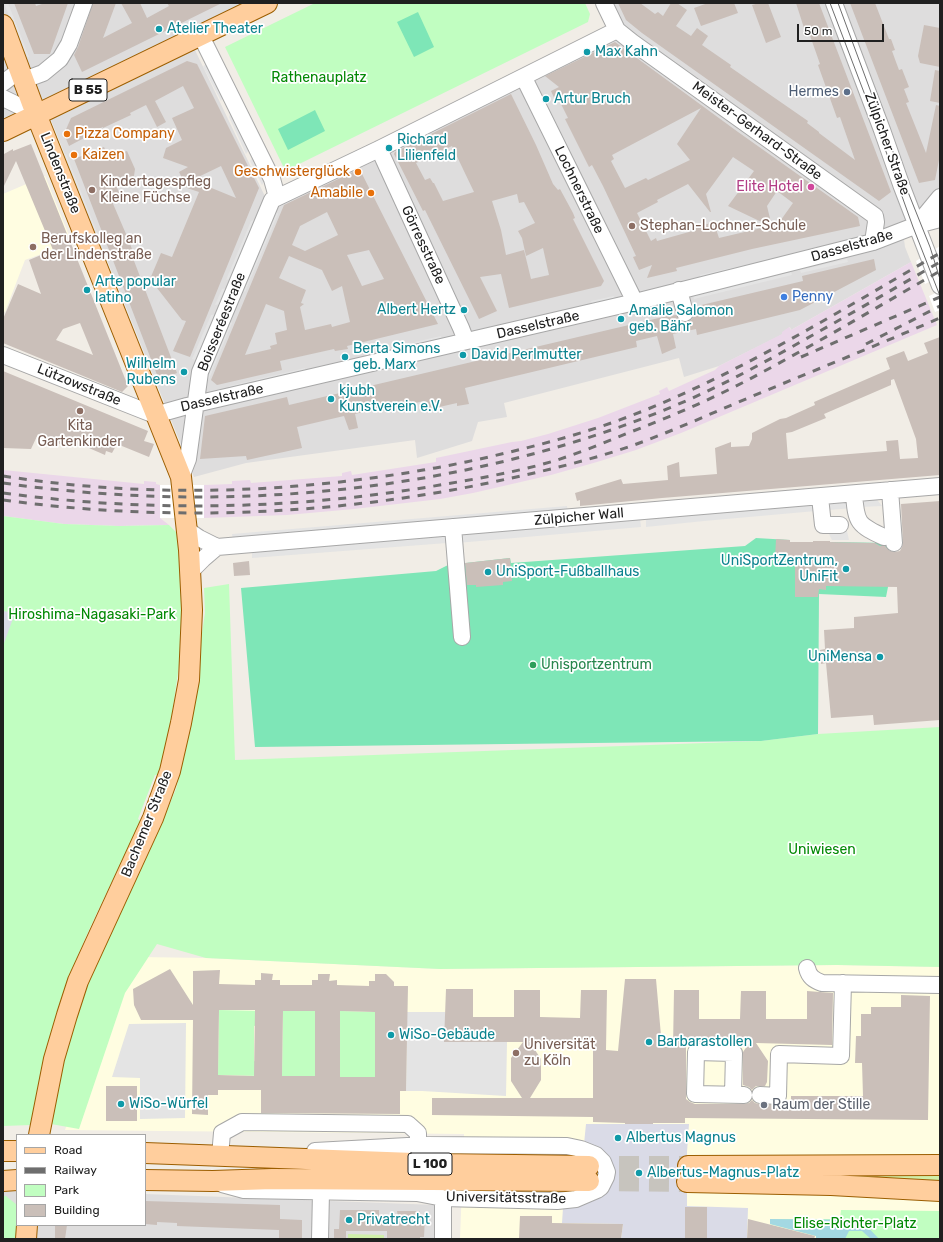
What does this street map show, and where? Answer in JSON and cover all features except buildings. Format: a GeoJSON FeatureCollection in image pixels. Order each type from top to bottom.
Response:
{"type":"FeatureCollection","features":[{"type":"Feature","properties":{"kind":"main road","name":"B 55"},"geometry":{"type":"LineString","coordinates":[[3,131],[267,3]]}},
{"type":"Feature","properties":{"kind":"main road","name":"Lindenstraße"},"geometry":{"type":"LineString","coordinates":[[3,25],[36,114],[181,477]]}},
{"type":"Feature","properties":{"kind":"main road","name":"Bachemer Straße"},"geometry":{"type":"LineString","coordinates":[[39,1134],[54,1059],[66,1015],[78,981],[153,818],[170,771],[181,723],[188,680],[192,610],[181,477]]}},
{"type":"Feature","properties":{"kind":"main road"},"geometry":{"type":"LineString","coordinates":[[3,1151],[16,1151]]}},
{"type":"Feature","properties":{"kind":"main road","name":"Universitätsstraße"},"geometry":{"type":"LineString","coordinates":[[146,1153],[440,1164],[589,1174],[213,1181],[146,1180]]}},
{"type":"Feature","properties":{"kind":"main road"},"geometry":{"type":"LineString","coordinates":[[746,1175],[940,1165]]}},
{"type":"Feature","properties":{"kind":"main road"},"geometry":{"type":"LineString","coordinates":[[688,1174],[746,1175],[940,1191]]}},
{"type":"Feature","properties":{"kind":"main road"},"geometry":{"type":"LineString","coordinates":[[3,1181],[16,1180]]}},
{"type":"Feature","properties":{"kind":"main road"},"geometry":{"type":"LineString","coordinates":[[26,1239],[27,1226]]}},
{"type":"Feature","properties":{"kind":"street"},"geometry":{"type":"LineString","coordinates":[[3,83],[22,75],[43,73],[60,59],[69,44],[84,3]]}},
{"type":"Feature","properties":{"kind":"street"},"geometry":{"type":"LineString","coordinates":[[200,36],[266,166],[272,179],[277,197],[285,195],[379,150],[618,30],[604,3]]}},
{"type":"Feature","properties":{"kind":"street","name":"Zülpicher Straße"},"geometry":{"type":"LineString","coordinates":[[834,3],[940,286]]}},
{"type":"Feature","properties":{"kind":"street","name":"Meister-Gerhard-Straße"},"geometry":{"type":"LineString","coordinates":[[618,30],[638,46],[875,216],[876,222],[873,242]]}},
{"type":"Feature","properties":{"kind":"street","name":"Lochnerstraße"},"geometry":{"type":"LineString","coordinates":[[524,78],[635,302]]}},
{"type":"Feature","properties":{"kind":"street"},"geometry":{"type":"LineString","coordinates":[[3,98],[36,114]]}},
{"type":"Feature","properties":{"kind":"street","name":"Görresstraße"},"geometry":{"type":"LineString","coordinates":[[379,150],[466,341]]}},
{"type":"Feature","properties":{"kind":"street","name":"Boisseréestraße"},"geometry":{"type":"LineString","coordinates":[[181,477],[188,459],[200,372],[272,200],[277,197]]}},
{"type":"Feature","properties":{"kind":"street"},"geometry":{"type":"LineString","coordinates":[[917,225],[940,197]]}},
{"type":"Feature","properties":{"kind":"street","name":"Dasselstraße"},"geometry":{"type":"LineString","coordinates":[[155,415],[196,404],[635,302],[873,242],[917,225],[940,219]]}},
{"type":"Feature","properties":{"kind":"street"},"geometry":{"type":"LineString","coordinates":[[679,290],[685,313]]}},
{"type":"Feature","properties":{"kind":"street","name":"Lützowstraße"},"geometry":{"type":"LineString","coordinates":[[3,355],[155,415]]}},
{"type":"Feature","properties":{"kind":"street","name":"Zülpicher Wall"},"geometry":{"type":"LineString","coordinates":[[217,547],[940,486]]}},
{"type":"Feature","properties":{"kind":"street"},"geometry":{"type":"LineString","coordinates":[[854,494],[855,512],[860,523],[868,530],[889,540],[890,490]]}},
{"type":"Feature","properties":{"kind":"street"},"geometry":{"type":"LineString","coordinates":[[820,497],[823,525],[840,525]]}},
{"type":"Feature","properties":{"kind":"street"},"geometry":{"type":"LineString","coordinates":[[453,527],[462,637]]}},
{"type":"Feature","properties":{"kind":"street"},"geometry":{"type":"LineString","coordinates":[[186,529],[199,538],[217,547],[190,572]]}},
{"type":"Feature","properties":{"kind":"street"},"geometry":{"type":"LineString","coordinates":[[807,968],[810,976],[814,980],[822,983],[940,985]]}},
{"type":"Feature","properties":{"kind":"street"},"geometry":{"type":"LineString","coordinates":[[746,1095],[778,1096],[779,1054],[841,1056],[843,984]]}},
{"type":"Feature","properties":{"kind":"street"},"geometry":{"type":"LineString","coordinates":[[220,1156],[222,1133],[242,1122],[408,1124],[418,1133],[418,1145]]}},
{"type":"Feature","properties":{"kind":"street","name":"Universitätsstraße"},"geometry":{"type":"LineString","coordinates":[[213,1181],[244,1190],[417,1193],[443,1198],[570,1200],[583,1197],[597,1190],[604,1182],[606,1172],[603,1162],[596,1154],[567,1146],[418,1145],[293,1152],[271,1158]]}},
{"type":"Feature","properties":{"kind":"street"},"geometry":{"type":"LineString","coordinates":[[320,1239],[321,1192]]}},
{"type":"Feature","properties":{"kind":"street"},"geometry":{"type":"LineString","coordinates":[[443,1198],[443,1239]]}},
{"type":"Feature","properties":{"kind":"shaded area"},"geometry":{"type":"Polygon","coordinates":[[[3,3],[266,3],[3,127],[3,3]]]}},
{"type":"Feature","properties":{"kind":"shaded area"},"geometry":{"type":"Polygon","coordinates":[[[4,3],[8,3],[29,57],[25,58],[4,3]]]}},
{"type":"Feature","properties":{"kind":"shaded area"},"geometry":{"type":"Polygon","coordinates":[[[613,3],[940,3],[940,212],[902,225],[905,247],[911,262],[791,330],[790,327],[783,334],[719,366],[684,377],[679,358],[504,403],[507,417],[478,422],[472,441],[417,458],[415,440],[246,463],[194,477],[51,120],[195,50],[271,209],[626,32],[613,3]]]}},
{"type":"Feature","properties":{"kind":"shaded area"},"geometry":{"type":"Polygon","coordinates":[[[208,61],[224,94],[221,101],[203,67],[208,61]]]}},
{"type":"Feature","properties":{"kind":"shaded area"},"geometry":{"type":"Polygon","coordinates":[[[232,109],[251,147],[246,154],[229,117],[232,109]]]}},
{"type":"Feature","properties":{"kind":"shaded area"},"geometry":{"type":"Polygon","coordinates":[[[66,154],[104,250],[100,252],[63,155],[66,154]]]}},
{"type":"Feature","properties":{"kind":"shaded area"},"geometry":{"type":"Polygon","coordinates":[[[255,154],[267,178],[262,185],[250,161],[255,154]]]}},
{"type":"Feature","properties":{"kind":"shaded area","name":"Berufskolleg an der Lindenstraße"},"geometry":{"type":"Polygon","coordinates":[[[45,176],[72,243],[25,260],[5,312],[3,311],[3,194],[45,176]]]}},
{"type":"Feature","properties":{"kind":"shaded area"},"geometry":{"type":"Polygon","coordinates":[[[273,207],[278,214],[245,292],[239,287],[273,207]]]}},
{"type":"Feature","properties":{"kind":"shaded area"},"geometry":{"type":"Polygon","coordinates":[[[259,218],[234,278],[226,280],[251,221],[259,218]]]}},
{"type":"Feature","properties":{"kind":"shaded area"},"geometry":{"type":"Polygon","coordinates":[[[847,259],[848,262],[801,273],[800,270],[847,259]]]}},
{"type":"Feature","properties":{"kind":"shaded area"},"geometry":{"type":"Polygon","coordinates":[[[911,262],[937,325],[681,433],[636,450],[551,475],[440,499],[287,515],[204,518],[204,485],[232,484],[232,481],[250,480],[251,483],[342,476],[342,473],[351,471],[352,475],[436,462],[436,458],[521,441],[598,418],[660,394],[659,391],[667,387],[669,391],[715,370],[719,366],[782,334],[782,332],[789,327],[791,330],[911,262]]]}},
{"type":"Feature","properties":{"kind":"shaded area"},"geometry":{"type":"Polygon","coordinates":[[[749,264],[750,267],[701,278],[700,275],[749,264]]]}},
{"type":"Feature","properties":{"kind":"shaded area"},"geometry":{"type":"Polygon","coordinates":[[[791,272],[792,275],[694,299],[693,295],[791,272]]]}},
{"type":"Feature","properties":{"kind":"shaded area"},"geometry":{"type":"Polygon","coordinates":[[[118,288],[150,369],[146,370],[115,289],[118,288]]]}},
{"type":"Feature","properties":{"kind":"shaded area"},"geometry":{"type":"Polygon","coordinates":[[[227,288],[224,303],[215,305],[222,289],[227,288]]]}},
{"type":"Feature","properties":{"kind":"shaded area"},"geometry":{"type":"Polygon","coordinates":[[[614,296],[615,299],[592,304],[591,301],[614,296]]]}},
{"type":"Feature","properties":{"kind":"shaded area"},"geometry":{"type":"Polygon","coordinates":[[[217,314],[199,362],[192,359],[211,315],[217,314]]]}},
{"type":"Feature","properties":{"kind":"shaded area"},"geometry":{"type":"Polygon","coordinates":[[[227,316],[232,323],[209,379],[204,371],[227,316]]]}},
{"type":"Feature","properties":{"kind":"shaded area"},"geometry":{"type":"Polygon","coordinates":[[[441,336],[442,340],[416,346],[415,342],[441,336]]]}},
{"type":"Feature","properties":{"kind":"shaded area"},"geometry":{"type":"Polygon","coordinates":[[[305,368],[306,372],[230,390],[229,386],[305,368]]]}},
{"type":"Feature","properties":{"kind":"shaded area"},"geometry":{"type":"Polygon","coordinates":[[[3,470],[144,484],[144,481],[156,482],[156,484],[160,485],[160,518],[169,525],[119,526],[64,524],[3,516],[3,470]]]}},
{"type":"Feature","properties":{"kind":"shaded area"},"geometry":{"type":"Polygon","coordinates":[[[875,497],[882,506],[860,507],[859,499],[875,497]]]}},
{"type":"Feature","properties":{"kind":"shaded area"},"geometry":{"type":"Polygon","coordinates":[[[853,500],[854,508],[828,510],[827,502],[853,500]]]}},
{"type":"Feature","properties":{"kind":"shaded area"},"geometry":{"type":"Polygon","coordinates":[[[815,503],[816,511],[646,527],[646,518],[815,503]]]}},
{"type":"Feature","properties":{"kind":"shaded area"},"geometry":{"type":"Polygon","coordinates":[[[567,506],[568,513],[233,542],[232,534],[567,506]]]}},
{"type":"Feature","properties":{"kind":"shaded area"},"geometry":{"type":"Polygon","coordinates":[[[640,518],[641,527],[457,543],[457,534],[640,518]]]}},
{"type":"Feature","properties":{"kind":"shaded area"},"geometry":{"type":"Polygon","coordinates":[[[847,531],[849,540],[832,540],[828,532],[847,531]]]}},
{"type":"Feature","properties":{"kind":"shaded area"},"geometry":{"type":"Polygon","coordinates":[[[446,535],[447,543],[252,558],[252,551],[446,535]]]}},
{"type":"Feature","properties":{"kind":"shaded area"},"geometry":{"type":"Polygon","coordinates":[[[3,611],[15,613],[3,646],[3,611]]]}},
{"type":"Feature","properties":{"kind":"shaded area","name":"Universität zu Köln"},"geometry":{"type":"Polygon","coordinates":[[[139,957],[206,958],[440,969],[837,965],[940,967],[940,1239],[460,1239],[464,1134],[65,1130],[119,976],[139,957]]]}},
{"type":"Feature","properties":{"kind":"shaded area"},"geometry":{"type":"Polygon","coordinates":[[[407,1012],[445,1012],[445,1042],[507,1042],[506,1096],[406,1091],[407,1012]]]}},
{"type":"Feature","properties":{"kind":"shaded area"},"geometry":{"type":"Polygon","coordinates":[[[186,1023],[185,1118],[140,1119],[140,1078],[112,1077],[129,1024],[186,1023]]]}},
{"type":"Feature","properties":{"kind":"shaded area","name":"Albertus-Magnus-Platz"},"geometry":{"type":"Polygon","coordinates":[[[586,1124],[689,1124],[687,1152],[687,1206],[748,1208],[747,1239],[621,1239],[623,1224],[562,1223],[563,1208],[587,1203],[591,1184],[583,1154],[586,1124]]]}},
{"type":"Feature","properties":{"kind":"shaded area"},"geometry":{"type":"Polygon","coordinates":[[[16,1191],[16,1226],[146,1226],[146,1194],[437,1205],[437,1239],[3,1239],[3,1192],[16,1191]]]}},
{"type":"Feature","properties":{"kind":"green space","name":"Rathenauplatz"},"geometry":{"type":"Polygon","coordinates":[[[315,3],[585,3],[590,14],[588,22],[289,169],[284,168],[225,47],[315,3]]]}},
{"type":"Feature","properties":{"kind":"green space"},"geometry":{"type":"Polygon","coordinates":[[[418,12],[434,47],[414,57],[397,22],[418,12]]]}},
{"type":"Feature","properties":{"kind":"green space"},"geometry":{"type":"Polygon","coordinates":[[[315,110],[325,131],[288,150],[278,129],[315,110]]]}},
{"type":"Feature","properties":{"kind":"green space","name":"Hiroshima-Nagasaki-Park"},"geometry":{"type":"Polygon","coordinates":[[[3,516],[64,524],[119,526],[169,525],[178,534],[183,573],[182,630],[179,666],[168,741],[158,775],[155,775],[138,819],[141,821],[87,934],[64,991],[47,1048],[31,1125],[3,1126],[3,516]]]}},
{"type":"Feature","properties":{"kind":"green space","name":"Unisportzentrum"},"geometry":{"type":"Polygon","coordinates":[[[756,538],[790,540],[790,542],[830,541],[889,543],[888,587],[886,597],[819,594],[818,734],[761,741],[255,747],[241,588],[436,571],[448,565],[510,558],[511,563],[745,546],[756,538]]]}},
{"type":"Feature","properties":{"kind":"green space","name":"Uniwiesen"},"geometry":{"type":"Polygon","coordinates":[[[229,584],[235,760],[761,741],[818,734],[940,727],[940,967],[837,965],[440,969],[206,958],[157,944],[125,993],[79,1129],[51,1124],[61,1073],[75,1018],[94,968],[154,841],[176,789],[193,713],[205,613],[204,588],[229,584]]]}},
{"type":"Feature","properties":{"kind":"green space"},"geometry":{"type":"Polygon","coordinates":[[[219,1010],[261,1011],[261,1025],[254,1026],[254,1061],[260,1062],[260,1076],[218,1075],[219,1010]]]}},
{"type":"Feature","properties":{"kind":"green space"},"geometry":{"type":"Polygon","coordinates":[[[283,1011],[319,1011],[315,1026],[315,1062],[318,1062],[318,1076],[282,1076],[283,1011]]]}},
{"type":"Feature","properties":{"kind":"green space"},"geometry":{"type":"Polygon","coordinates":[[[340,1011],[378,1012],[375,1044],[378,1077],[340,1077],[340,1011]]]}},
{"type":"Feature","properties":{"kind":"green space"},"geometry":{"type":"Polygon","coordinates":[[[940,1172],[940,1184],[777,1177],[940,1172]]]}},
{"type":"Feature","properties":{"kind":"green space"},"geometry":{"type":"Polygon","coordinates":[[[3,1196],[6,1196],[16,1204],[16,1239],[3,1239],[3,1196]]]}},
{"type":"Feature","properties":{"kind":"green space","name":"Elise-Richter-Platz"},"geometry":{"type":"Polygon","coordinates":[[[841,1210],[940,1211],[940,1239],[816,1239],[816,1236],[770,1224],[770,1219],[840,1219],[841,1210]]]}},
{"type":"Feature","properties":{"kind":"green space"},"geometry":{"type":"Polygon","coordinates":[[[348,1234],[384,1235],[384,1239],[348,1239],[348,1234]]]}},
{"type":"Feature","properties":{"kind":"water"},"geometry":{"type":"Polygon","coordinates":[[[770,1219],[861,1220],[879,1239],[871,1239],[862,1231],[849,1231],[845,1239],[816,1239],[816,1236],[770,1224],[770,1219]]]}},
{"type":"Feature","properties":{"kind":"pier"},"geometry":{"type":"Polygon","coordinates":[[[940,246],[940,276],[925,284],[916,261],[940,246]]]}},
{"type":"Feature","properties":{"kind":"pier"},"geometry":{"type":"Polygon","coordinates":[[[940,291],[940,310],[935,312],[929,296],[940,291]]]}},
{"type":"Feature","properties":{"kind":"pier"},"geometry":{"type":"Polygon","coordinates":[[[160,485],[204,485],[204,518],[160,518],[160,485]]]}},
{"type":"Feature","properties":{"kind":"tunnel"},"geometry":{"type":"LineString","coordinates":[[589,1166],[688,1166]]}},
{"type":"Feature","properties":{"kind":"tunnel"},"geometry":{"type":"LineString","coordinates":[[589,1181],[687,1182]]}},
{"type":"Feature","properties":{"kind":"tram line"},"geometry":{"type":"LineString","coordinates":[[830,3],[940,296]]}},
{"type":"Feature","properties":{"kind":"tram line"},"geometry":{"type":"LineString","coordinates":[[838,3],[906,187],[930,247],[940,279]]}},
{"type":"Feature","properties":{"kind":"railway"},"geometry":{"type":"LineString","coordinates":[[3,476],[61,484],[119,488],[235,490],[351,481],[466,462],[511,452],[600,427],[643,411],[682,394],[757,357],[831,317],[940,253]]}},
{"type":"Feature","properties":{"kind":"railway"},"geometry":{"type":"LineString","coordinates":[[3,483],[88,492],[173,497],[259,496],[344,489],[429,477],[512,459],[594,436],[674,406],[727,382],[778,355],[940,262]]}},
{"type":"Feature","properties":{"kind":"railway"},"geometry":{"type":"LineString","coordinates":[[3,493],[56,499],[163,506],[269,504],[375,495],[460,482],[523,469],[554,461],[591,448],[714,397],[792,356],[940,271]]}},
{"type":"Feature","properties":{"kind":"railway"},"geometry":{"type":"LineString","coordinates":[[801,357],[940,297]]}},
{"type":"Feature","properties":{"kind":"railway"},"geometry":{"type":"LineString","coordinates":[[866,344],[940,306]]}},
{"type":"Feature","properties":{"kind":"railway"},"geometry":{"type":"LineString","coordinates":[[3,500],[64,507],[125,511],[187,513],[248,512],[371,502],[493,482],[564,466],[634,445],[683,426],[940,318]]}},
{"type":"Feature","properties":{"kind":"place","name":"Atelier Theater"},"geometry":{"type":"Point","coordinates":[159,29]}},
{"type":"Feature","properties":{"kind":"place","name":"Max Kahn"},"geometry":{"type":"Point","coordinates":[587,52]}},
{"type":"Feature","properties":{"kind":"place","name":"Hermes"},"geometry":{"type":"Point","coordinates":[847,92]}},
{"type":"Feature","properties":{"kind":"place","name":"Artur Bruch"},"geometry":{"type":"Point","coordinates":[546,99]}},
{"type":"Feature","properties":{"kind":"place","name":"Pizza Company"},"geometry":{"type":"Point","coordinates":[67,134]}},
{"type":"Feature","properties":{"kind":"place","name":"Richard Lilienfeld"},"geometry":{"type":"Point","coordinates":[389,148]}},
{"type":"Feature","properties":{"kind":"place","name":"Kaizen"},"geometry":{"type":"Point","coordinates":[74,155]}},
{"type":"Feature","properties":{"kind":"place","name":"Geschwisterglück"},"geometry":{"type":"Point","coordinates":[358,172]}},
{"type":"Feature","properties":{"kind":"place","name":"Elite Hotel"},"geometry":{"type":"Point","coordinates":[811,187]}},
{"type":"Feature","properties":{"kind":"place","name":"Kindertagespfleg Kleine Füchse"},"geometry":{"type":"Point","coordinates":[92,190]}},
{"type":"Feature","properties":{"kind":"place","name":"Amabile"},"geometry":{"type":"Point","coordinates":[371,193]}},
{"type":"Feature","properties":{"kind":"place","name":"Stephan-Lochner-Schule"},"geometry":{"type":"Point","coordinates":[632,226]}},
{"type":"Feature","properties":{"kind":"place","name":"Berufskolleg an der Lindenstraße"},"geometry":{"type":"Point","coordinates":[33,247]}},
{"type":"Feature","properties":{"kind":"place","name":"Arte popular latino"},"geometry":{"type":"Point","coordinates":[87,290]}},
{"type":"Feature","properties":{"kind":"place","name":"Penny"},"geometry":{"type":"Point","coordinates":[784,297]}},
{"type":"Feature","properties":{"kind":"place","name":"Albert Hertz"},"geometry":{"type":"Point","coordinates":[464,310]}},
{"type":"Feature","properties":{"kind":"place","name":"Amalie Salomon geb. Bähr"},"geometry":{"type":"Point","coordinates":[621,319]}},
{"type":"Feature","properties":{"kind":"place","name":"David Perlmutter"},"geometry":{"type":"Point","coordinates":[463,355]}},
{"type":"Feature","properties":{"kind":"place","name":"Berta Simons geb. Marx"},"geometry":{"type":"Point","coordinates":[345,357]}},
{"type":"Feature","properties":{"kind":"place","name":"Wilhelm Rubens"},"geometry":{"type":"Point","coordinates":[184,372]}},
{"type":"Feature","properties":{"kind":"place","name":"kjubh Kunstverein e.V."},"geometry":{"type":"Point","coordinates":[331,399]}},
{"type":"Feature","properties":{"kind":"place","name":"Kita Gartenkinder"},"geometry":{"type":"Point","coordinates":[80,411]}},
{"type":"Feature","properties":{"kind":"place","name":"UniSportZentrum, UniFit"},"geometry":{"type":"Point","coordinates":[846,569]}},
{"type":"Feature","properties":{"kind":"place","name":"UniSport-Fußballhaus"},"geometry":{"type":"Point","coordinates":[488,572]}},
{"type":"Feature","properties":{"kind":"place","name":"UniMensa"},"geometry":{"type":"Point","coordinates":[880,657]}},
{"type":"Feature","properties":{"kind":"place","name":"Unisportzentrum"},"geometry":{"type":"Point","coordinates":[533,665]}},
{"type":"Feature","properties":{"kind":"place","name":"WiSo-Gebäude"},"geometry":{"type":"Point","coordinates":[391,1035]}},
{"type":"Feature","properties":{"kind":"place","name":"Barbarastollen"},"geometry":{"type":"Point","coordinates":[649,1042]}},
{"type":"Feature","properties":{"kind":"place","name":"Universität zu Köln"},"geometry":{"type":"Point","coordinates":[516,1053]}},
{"type":"Feature","properties":{"kind":"place","name":"WiSo-Würfel"},"geometry":{"type":"Point","coordinates":[121,1104]}},
{"type":"Feature","properties":{"kind":"place","name":"Raum der Stille"},"geometry":{"type":"Point","coordinates":[764,1105]}},
{"type":"Feature","properties":{"kind":"place","name":"Albertus Magnus"},"geometry":{"type":"Point","coordinates":[618,1138]}},
{"type":"Feature","properties":{"kind":"place","name":"Albertus-Magnus-Platz"},"geometry":{"type":"Point","coordinates":[639,1173]}},
{"type":"Feature","properties":{"kind":"place","name":"Privatrecht"},"geometry":{"type":"Point","coordinates":[349,1220]}}]}
